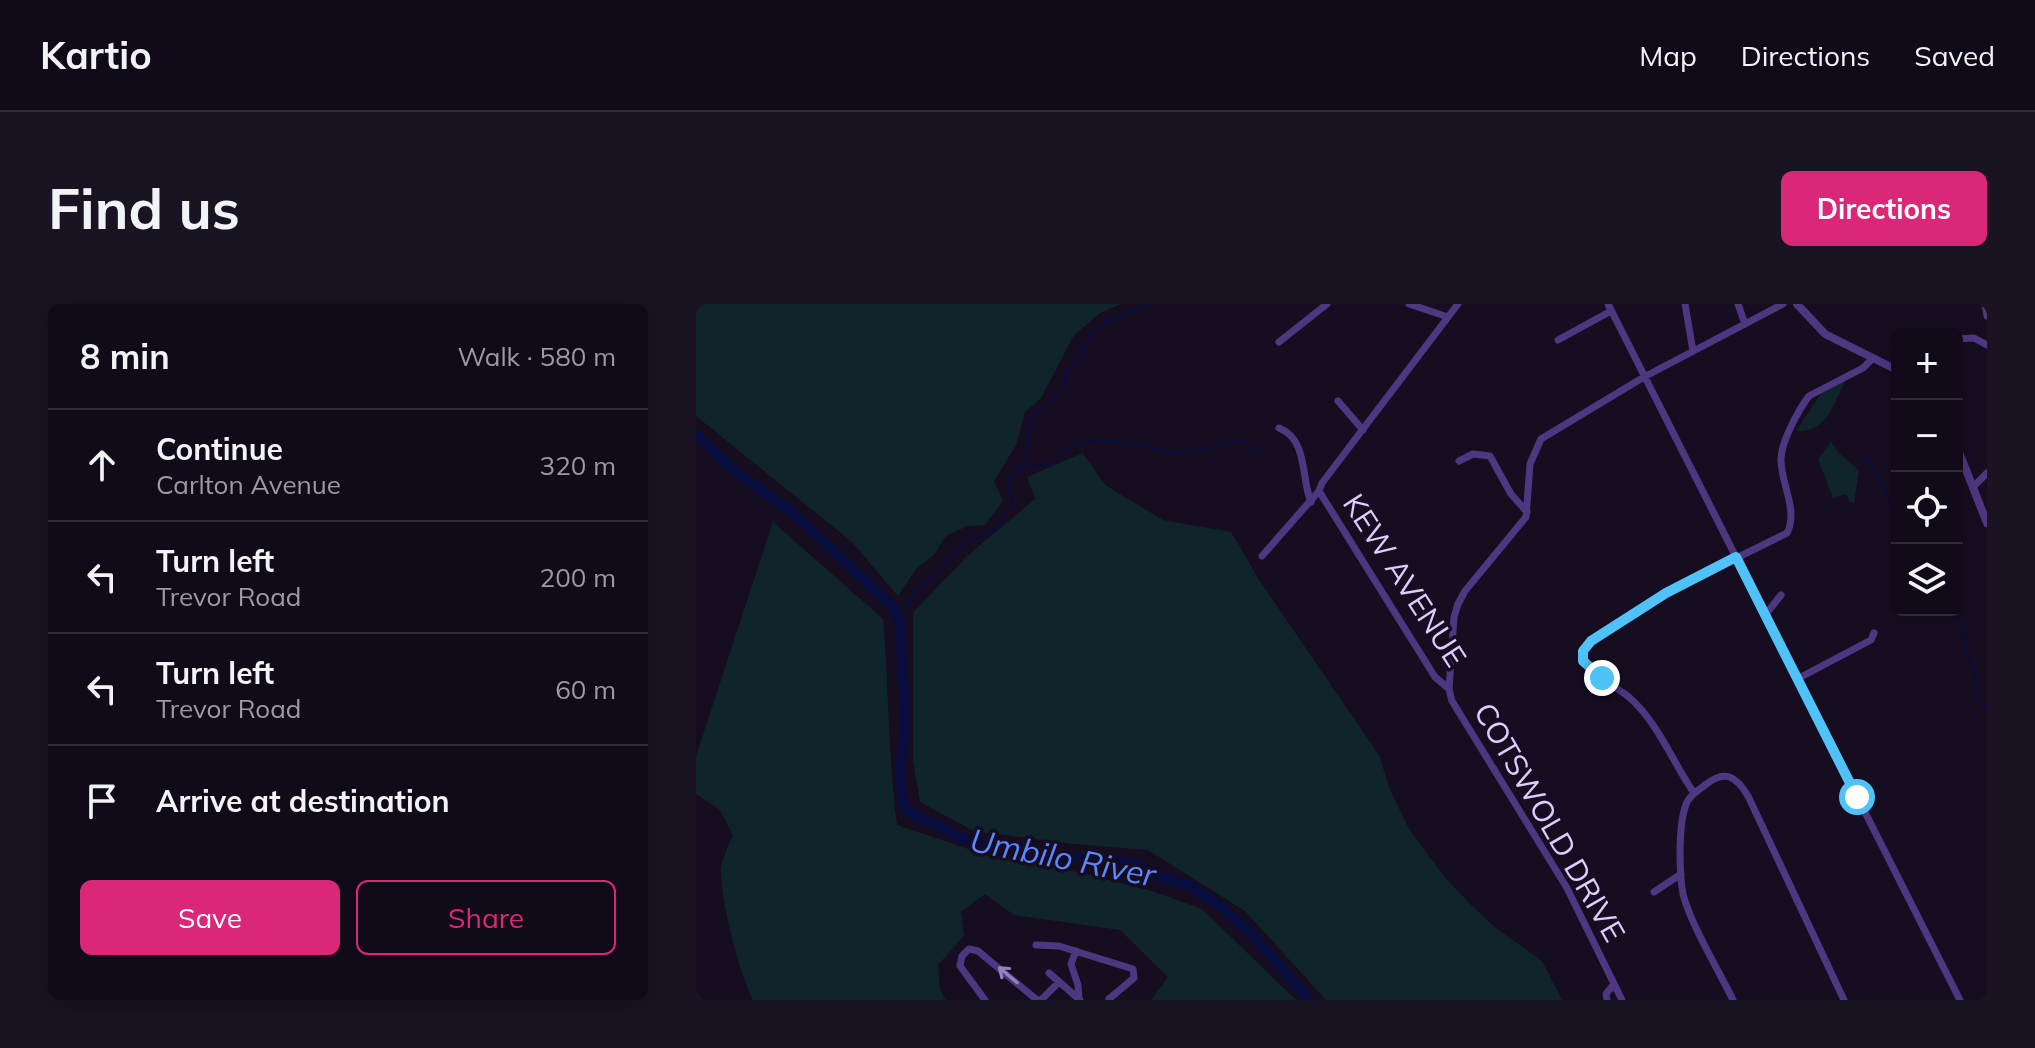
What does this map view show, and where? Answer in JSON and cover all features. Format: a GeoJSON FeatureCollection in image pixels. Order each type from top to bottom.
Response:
{"type":"FeatureCollection","features":[{"type":"Feature","properties":{"kind":"street"},"geometry":{"type":"LineString","coordinates":[[1279,342],[1327,304]]}},
{"type":"Feature","properties":{"kind":"street"},"geometry":{"type":"LineString","coordinates":[[1409,304],[1448,317]]}},
{"type":"Feature","properties":{"kind":"street","name":"KEW AVENUE"},"geometry":{"type":"LineString","coordinates":[[1449,689],[1435,677],[1319,491],[1458,304]]}},
{"type":"Feature","properties":{"kind":"street"},"geometry":{"type":"LineString","coordinates":[[1685,304],[1693,351]]}},
{"type":"Feature","properties":{"kind":"street"},"geometry":{"type":"LineString","coordinates":[[1738,304],[1745,324]]}},
{"type":"Feature","properties":{"kind":"street"},"geometry":{"type":"LineString","coordinates":[[1527,512],[1530,464],[1541,439],[1551,430],[1782,305],[1798,304],[1825,334],[1891,367]]}},
{"type":"Feature","properties":{"kind":"street"},"geometry":{"type":"LineString","coordinates":[[1985,304],[1987,316]]}},
{"type":"Feature","properties":{"kind":"street"},"geometry":{"type":"LineString","coordinates":[[1558,340],[1610,308],[1960,1000]]}},
{"type":"Feature","properties":{"kind":"street"},"geometry":{"type":"LineString","coordinates":[[1963,339],[1974,338],[1987,345]]}},
{"type":"Feature","properties":{"kind":"street"},"geometry":{"type":"LineString","coordinates":[[1694,793],[1641,708],[1587,667],[1583,661],[1583,651],[1591,641],[1666,593],[1787,533],[1791,516],[1780,460],[1803,403],[1809,396],[1863,368],[1873,358]]}},
{"type":"Feature","properties":{"kind":"street"},"geometry":{"type":"LineString","coordinates":[[1338,401],[1363,430]]}},
{"type":"Feature","properties":{"kind":"street"},"geometry":{"type":"LineString","coordinates":[[1279,428],[1288,433],[1298,448],[1311,502]]}},
{"type":"Feature","properties":{"kind":"street"},"geometry":{"type":"LineString","coordinates":[[1459,461],[1473,454],[1490,456],[1511,494],[1527,512]]}},
{"type":"Feature","properties":{"kind":"street"},"geometry":{"type":"LineString","coordinates":[[1963,465],[1987,523]]}},
{"type":"Feature","properties":{"kind":"street"},"geometry":{"type":"LineString","coordinates":[[1973,487],[1987,473]]}},
{"type":"Feature","properties":{"kind":"street"},"geometry":{"type":"LineString","coordinates":[[1262,556],[1319,491]]}},
{"type":"Feature","properties":{"kind":"street","name":"COTSWOLD DRIVE"},"geometry":{"type":"LineString","coordinates":[[1527,512],[1519,528],[1465,591],[1458,604],[1454,617],[1449,689],[1462,719],[1567,888],[1622,1000]]}},
{"type":"Feature","properties":{"kind":"street"},"geometry":{"type":"LineString","coordinates":[[1766,614],[1781,595]]}},
{"type":"Feature","properties":{"kind":"street"},"geometry":{"type":"LineString","coordinates":[[1799,678],[1866,643],[1874,633]]}},
{"type":"Feature","properties":{"kind":"street"},"geometry":{"type":"LineString","coordinates":[[1733,1000],[1687,906],[1681,874],[1685,810],[1694,793],[1712,779],[1723,775],[1741,784],[1844,1000]]}},
{"type":"Feature","properties":{"kind":"street"},"geometry":{"type":"LineString","coordinates":[[1654,892],[1681,874]]}},
{"type":"Feature","properties":{"kind":"street"},"geometry":{"type":"LineString","coordinates":[[1036,945],[1052,944],[1133,969],[1134,978],[1109,999]]}},
{"type":"Feature","properties":{"kind":"street"},"geometry":{"type":"LineString","coordinates":[[985,1000],[961,970],[960,962],[966,950],[978,951],[1039,1000],[1059,982]]}},
{"type":"Feature","properties":{"kind":"street"},"geometry":{"type":"LineString","coordinates":[[1076,951],[1071,964],[1078,984],[1079,1000]]}},
{"type":"Feature","properties":{"kind":"street"},"geometry":{"type":"LineString","coordinates":[[1049,973],[1079,1000]]}},
{"type":"Feature","properties":{"kind":"street"},"geometry":{"type":"LineString","coordinates":[[1607,1000],[1606,994],[1614,984]]}},
{"type":"Feature","properties":{"kind":"shaded area"},"geometry":{"type":"Polygon","coordinates":[[[696,304],[1121,304],[1100,313],[1074,335],[1041,398],[1025,412],[1016,445],[994,481],[1003,501],[985,525],[967,526],[945,537],[934,555],[916,569],[898,596],[852,542],[696,416],[696,304]]]}},
{"type":"Feature","properties":{"kind":"shaded area"},"geometry":{"type":"Polygon","coordinates":[[[1846,380],[1823,422],[1807,430],[1796,431],[1820,395],[1846,380]]]}},
{"type":"Feature","properties":{"kind":"shaded area"},"geometry":{"type":"Polygon","coordinates":[[[1831,442],[1859,471],[1854,503],[1846,494],[1833,498],[1818,459],[1831,442]]]}},
{"type":"Feature","properties":{"kind":"shaded area"},"geometry":{"type":"Polygon","coordinates":[[[1083,453],[1105,485],[1163,520],[1231,532],[1261,583],[1379,755],[1390,790],[1409,829],[1443,875],[1473,907],[1497,929],[1542,961],[1562,1000],[1326,1000],[1245,911],[1148,850],[974,831],[920,802],[913,761],[913,613],[967,556],[1035,499],[1027,477],[1083,453]]]}},
{"type":"Feature","properties":{"kind":"shaded area"},"geometry":{"type":"Polygon","coordinates":[[[773,522],[883,619],[897,825],[986,855],[1077,872],[1152,891],[1202,909],[1296,1000],[1151,1000],[1168,977],[1120,930],[1014,915],[985,894],[961,912],[964,936],[938,965],[940,990],[946,1000],[753,1000],[732,937],[722,884],[722,862],[733,835],[720,810],[696,794],[696,756],[773,522]]]}},
{"type":"Feature","properties":{"kind":"waterway"},"geometry":{"type":"LineString","coordinates":[[896,613],[907,606],[914,592],[938,573],[955,550],[999,525],[1013,503],[1008,480],[1022,465],[1029,446],[1029,426],[1036,414],[1064,388],[1067,371],[1078,359],[1090,334],[1100,325],[1152,304]]}},
{"type":"Feature","properties":{"kind":"waterway","name":"Umbilo River"},"geometry":{"type":"LineString","coordinates":[[696,434],[732,469],[794,514],[893,607],[899,621],[905,705],[900,766],[906,809],[958,837],[1050,857],[1106,859],[1135,864],[1160,877],[1188,885],[1220,906],[1251,933],[1309,1000]]}},
{"type":"Feature","properties":{"kind":"waterway"},"geometry":{"type":"LineString","coordinates":[[1020,469],[1047,464],[1079,443],[1089,441],[1132,443],[1173,453],[1205,449],[1224,442],[1244,442],[1261,453]]}},
{"type":"Feature","properties":{"kind":"waterway"},"geometry":{"type":"LineString","coordinates":[[1862,452],[1891,503]]}},
{"type":"Feature","properties":{"kind":"waterway"},"geometry":{"type":"LineString","coordinates":[[1956,616],[1961,622],[1974,670],[1977,699],[1987,710]]}},
{"type":"Feature","properties":{"kind":"route"},"geometry":{"type":"LineString","coordinates":[[1602,678],[1583,661],[1583,651],[1591,641],[1666,593],[1736,557],[1857,797]]}}]}
